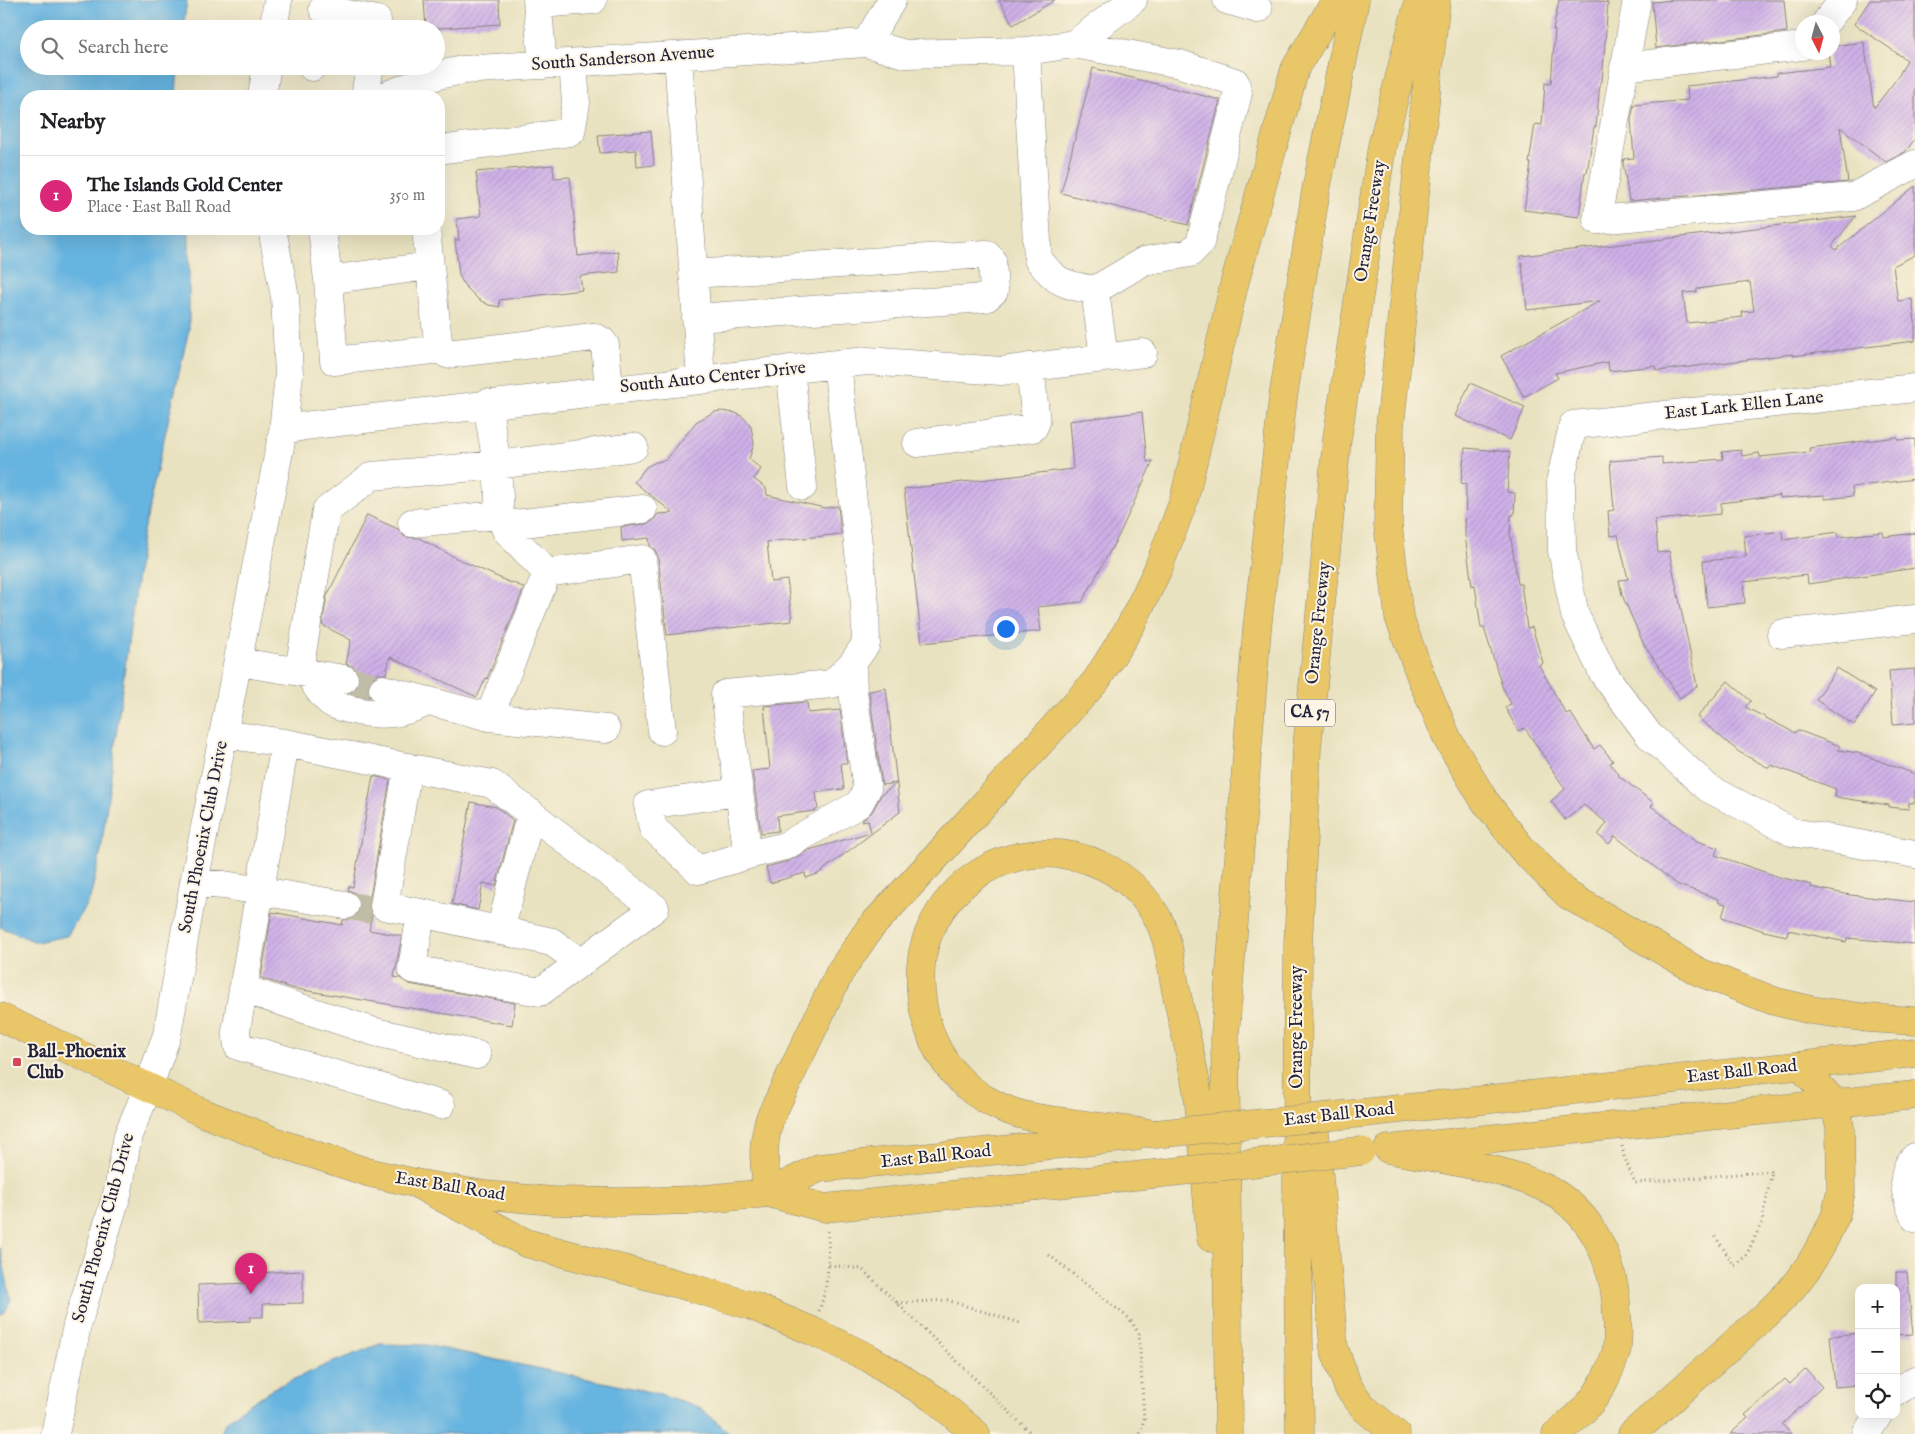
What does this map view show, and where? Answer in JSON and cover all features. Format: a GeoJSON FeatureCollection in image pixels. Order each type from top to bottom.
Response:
{"type":"FeatureCollection","features":[{"type":"Feature","properties":{"kind":"main road"},"geometry":{"type":"LineString","coordinates":[[768,1193],[764,1138],[770,1118],[840,972],[870,928],[1096,682],[1131,625],[1158,569],[1184,500],[1235,281],[1295,69],[1336,0]]}},
{"type":"Feature","properties":{"kind":"main road"},"geometry":{"type":"LineString","coordinates":[[1228,1434],[1225,1035],[1256,639],[1283,398],[1316,190],[1355,0]]}},
{"type":"Feature","properties":{"kind":"main road","name":"Orange Freeway"},"geometry":{"type":"LineString","coordinates":[[1300,1434],[1297,1186],[1298,946],[1307,748],[1337,439],[1382,146],[1419,0]]}},
{"type":"Feature","properties":{"kind":"main road"},"geometry":{"type":"LineString","coordinates":[[1436,0],[1390,426],[1388,525],[1399,617],[1421,677],[1448,740],[1484,800],[1523,850],[1568,895],[1699,972],[1774,1001],[1868,1018],[1915,1021]]}},
{"type":"Feature","properties":{"kind":"main road"},"geometry":{"type":"LineString","coordinates":[[1155,1134],[1018,1115],[972,1091],[955,1075],[940,1055],[930,1036],[923,1011],[920,974],[927,936],[940,912],[958,890],[977,875],[1001,862],[1024,855],[1044,852],[1069,855],[1090,860],[1111,870],[1124,879],[1145,899],[1158,918],[1167,944],[1198,1096],[1228,1434]]}},
{"type":"Feature","properties":{"kind":"main road"},"geometry":{"type":"LineString","coordinates":[[1298,946],[1334,1348],[1348,1386],[1366,1409],[1396,1434]]}},
{"type":"Feature","properties":{"kind":"main road","name":"East Ball Road"},"geometry":{"type":"LineString","coordinates":[[0,1017],[201,1112],[282,1144],[367,1172],[415,1183],[485,1195],[553,1201],[620,1202],[686,1200],[768,1193],[825,1208],[1617,1124],[1915,1095]]}},
{"type":"Feature","properties":{"kind":"main road","name":"East Ball Road"},"geometry":{"type":"LineString","coordinates":[[768,1193],[819,1168],[1363,1113],[1915,1053]]}},
{"type":"Feature","properties":{"kind":"main road"},"geometry":{"type":"LineString","coordinates":[[1632,1434],[1765,1316],[1790,1291],[1809,1266],[1824,1240],[1834,1217],[1841,1192],[1840,1127],[1834,1102],[1800,1066]]}},
{"type":"Feature","properties":{"kind":"main road"},"geometry":{"type":"LineString","coordinates":[[1388,1149],[1508,1174],[1544,1188],[1573,1206],[1593,1229],[1608,1263],[1616,1296],[1618,1331],[1616,1355],[1590,1403],[1556,1434]]}},
{"type":"Feature","properties":{"kind":"main road"},"geometry":{"type":"LineString","coordinates":[[415,1183],[526,1243],[752,1306],[812,1331],[869,1358],[928,1395],[976,1434]]}},
{"type":"Feature","properties":{"kind":"street"},"geometry":{"type":"LineString","coordinates":[[275,20],[278,0]]}},
{"type":"Feature","properties":{"kind":"street"},"geometry":{"type":"LineString","coordinates":[[543,65],[538,2],[593,0]]}},
{"type":"Feature","properties":{"kind":"street"},"geometry":{"type":"LineString","coordinates":[[866,43],[892,0]]}},
{"type":"Feature","properties":{"kind":"street"},"geometry":{"type":"LineString","coordinates":[[1074,44],[1133,0]]}},
{"type":"Feature","properties":{"kind":"street"},"geometry":{"type":"LineString","coordinates":[[1227,0],[1258,10]]}},
{"type":"Feature","properties":{"kind":"street"},"geometry":{"type":"LineString","coordinates":[[1637,0],[1597,220],[1853,197],[1915,164]]}},
{"type":"Feature","properties":{"kind":"street"},"geometry":{"type":"LineString","coordinates":[[1831,15],[1842,0]]}},
{"type":"Feature","properties":{"kind":"street"},"geometry":{"type":"LineString","coordinates":[[322,13],[378,16]]}},
{"type":"Feature","properties":{"kind":"street","name":"South Sanderson Avenue"},"geometry":{"type":"LineString","coordinates":[[445,74],[462,70],[866,43],[905,54],[1026,51],[1074,44]]}},
{"type":"Feature","properties":{"kind":"street"},"geometry":{"type":"LineString","coordinates":[[1026,51],[1038,259],[1049,274],[1067,286],[1095,290],[1144,261],[1190,253],[1200,243],[1238,93],[1235,82],[1180,64],[1074,44]]}},
{"type":"Feature","properties":{"kind":"street"},"geometry":{"type":"LineString","coordinates":[[1624,67],[1795,47]]}},
{"type":"Feature","properties":{"kind":"street"},"geometry":{"type":"LineString","coordinates":[[678,56],[701,379]]}},
{"type":"Feature","properties":{"kind":"street"},"geometry":{"type":"LineString","coordinates":[[445,149],[571,132],[576,103],[573,63]]}},
{"type":"Feature","properties":{"kind":"street"},"geometry":{"type":"LineString","coordinates":[[263,90],[266,75]]}},
{"type":"Feature","properties":{"kind":"street"},"geometry":{"type":"LineString","coordinates":[[366,90],[368,75]]}},
{"type":"Feature","properties":{"kind":"street","name":"South Sanderson Avenue"},"geometry":{"type":"LineString","coordinates":[[400,90],[438,75]]}},
{"type":"Feature","properties":{"kind":"street","name":"South Phoenix Club Drive"},"geometry":{"type":"LineString","coordinates":[[55,1434],[77,1325],[118,1191],[128,1135],[148,1088],[167,1035],[194,883],[283,431],[289,375],[285,297],[273,235]]}},
{"type":"Feature","properties":{"kind":"street"},"geometry":{"type":"LineString","coordinates":[[323,235],[334,361],[442,349]]}},
{"type":"Feature","properties":{"kind":"street"},"geometry":{"type":"LineString","coordinates":[[427,235],[438,342],[447,354],[594,337],[602,341],[605,346],[610,390]]}},
{"type":"Feature","properties":{"kind":"street"},"geometry":{"type":"LineString","coordinates":[[693,274],[986,254],[992,260],[994,292],[986,298],[696,318]]}},
{"type":"Feature","properties":{"kind":"street"},"geometry":{"type":"LineString","coordinates":[[328,280],[430,266]]}},
{"type":"Feature","properties":{"kind":"street"},"geometry":{"type":"LineString","coordinates":[[1095,290],[1104,358]]}},
{"type":"Feature","properties":{"kind":"street","name":"South Auto Center Drive"},"geometry":{"type":"LineString","coordinates":[[283,431],[304,426],[487,403],[868,361],[1001,371],[1143,352]]}},
{"type":"Feature","properties":{"kind":"street"},"geometry":{"type":"LineString","coordinates":[[748,855],[725,694],[832,684],[852,664],[866,644],[865,604],[837,364]]}},
{"type":"Feature","properties":{"kind":"street"},"geometry":{"type":"LineString","coordinates":[[917,442],[1032,428],[1036,422],[1030,367]]}},
{"type":"Feature","properties":{"kind":"street"},"geometry":{"type":"LineString","coordinates":[[790,369],[803,486]]}},
{"type":"Feature","properties":{"kind":"street","name":"East Lark Ellen Lane"},"geometry":{"type":"LineString","coordinates":[[1915,388],[1573,425],[1561,478],[1562,550],[1575,615],[1603,673],[1648,735],[1708,788],[1792,832],[1915,854]]}},
{"type":"Feature","properties":{"kind":"street"},"geometry":{"type":"LineString","coordinates":[[487,403],[506,530],[547,572]]}},
{"type":"Feature","properties":{"kind":"street"},"geometry":{"type":"LineString","coordinates":[[430,701],[412,709],[392,714],[368,714],[332,704],[303,671],[326,511],[372,476],[496,465],[634,447]]}},
{"type":"Feature","properties":{"kind":"street"},"geometry":{"type":"LineString","coordinates":[[412,523],[503,520],[643,509]]}},
{"type":"Feature","properties":{"kind":"street"},"geometry":{"type":"LineString","coordinates":[[547,572],[642,559],[662,731]]}},
{"type":"Feature","properties":{"kind":"street"},"geometry":{"type":"LineString","coordinates":[[489,717],[547,572]]}},
{"type":"Feature","properties":{"kind":"street"},"geometry":{"type":"LineString","coordinates":[[1781,634],[1915,619]]}},
{"type":"Feature","properties":{"kind":"street"},"geometry":{"type":"LineString","coordinates":[[239,662],[344,679]]}},
{"type":"Feature","properties":{"kind":"street"},"geometry":{"type":"LineString","coordinates":[[738,792],[648,805],[653,828],[698,870],[785,846],[859,804],[867,789],[853,692],[852,664]]}},
{"type":"Feature","properties":{"kind":"street"},"geometry":{"type":"LineString","coordinates":[[383,689],[489,717],[606,729]]}},
{"type":"Feature","properties":{"kind":"street"},"geometry":{"type":"LineString","coordinates":[[224,734],[285,743],[492,784],[655,908],[540,992],[412,969],[421,913]]}},
{"type":"Feature","properties":{"kind":"street"},"geometry":{"type":"LineString","coordinates":[[285,743],[236,1031],[238,1046],[441,1105]]}},
{"type":"Feature","properties":{"kind":"street"},"geometry":{"type":"LineString","coordinates":[[408,767],[379,908],[421,913],[552,942],[580,963]]}},
{"type":"Feature","properties":{"kind":"street"},"geometry":{"type":"LineString","coordinates":[[500,930],[531,813]]}},
{"type":"Feature","properties":{"kind":"street"},"geometry":{"type":"LineString","coordinates":[[194,883],[224,885],[345,906]]}},
{"type":"Feature","properties":{"kind":"street"},"geometry":{"type":"LineString","coordinates":[[243,990],[374,1032],[477,1055]]}},
{"type":"Feature","properties":{"kind":"street"},"geometry":{"type":"LineString","coordinates":[[1915,1157],[1907,1166],[1905,1176],[1907,1199],[1915,1218]]}},
{"type":"Feature","properties":{"kind":"street"},"geometry":{"type":"LineString","coordinates":[[1900,1389],[1915,1380]]}},
{"type":"Feature","properties":{"kind":"street"},"geometry":{"type":"LineString","coordinates":[[1866,1434],[1875,1419]]}},
{"type":"Feature","properties":{"kind":"path"},"geometry":{"type":"LineString","coordinates":[[1617,1124],[1624,1156],[1635,1183],[1772,1171],[1762,1222],[1746,1256],[1734,1265],[1715,1236]]}},
{"type":"Feature","properties":{"kind":"path"},"geometry":{"type":"LineString","coordinates":[[812,1331],[827,1287],[829,1265],[825,1208]]}},
{"type":"Feature","properties":{"kind":"path"},"geometry":{"type":"LineString","coordinates":[[1049,1255],[1130,1319],[1139,1334],[1144,1419],[1140,1434]]}},
{"type":"Feature","properties":{"kind":"path"},"geometry":{"type":"LineString","coordinates":[[829,1265],[862,1269],[1032,1434]]}},
{"type":"Feature","properties":{"kind":"path"},"geometry":{"type":"LineString","coordinates":[[897,1303],[947,1300],[1020,1323]]}},
{"type":"Feature","properties":{"kind":"water"},"geometry":{"type":"Polygon","coordinates":[[[0,0],[187,0],[184,20],[20,20],[20,75],[177,75],[176,90],[20,90],[20,235],[189,235],[189,329],[142,536],[101,851],[90,898],[67,936],[36,942],[0,927],[0,0]]]}},
{"type":"Feature","properties":{"kind":"water"},"geometry":{"type":"Polygon","coordinates":[[[0,1248],[11,1300],[4,1313],[0,1314],[0,1248]]]}},
{"type":"Feature","properties":{"kind":"water"},"geometry":{"type":"Polygon","coordinates":[[[380,1344],[426,1345],[660,1394],[699,1407],[731,1434],[221,1434],[225,1423],[239,1411],[276,1387],[380,1344]]]}},
{"type":"Feature","properties":{"kind":"building"},"geometry":{"type":"Polygon","coordinates":[[[424,0],[499,0],[500,24],[445,28],[445,20],[425,20],[424,0]]]}},
{"type":"Feature","properties":{"kind":"building"},"geometry":{"type":"Polygon","coordinates":[[[999,0],[1055,0],[1013,25],[999,0]]]}},
{"type":"Feature","properties":{"kind":"building"},"geometry":{"type":"Polygon","coordinates":[[[1559,0],[1595,0],[1608,3],[1602,82],[1600,82],[1596,127],[1594,127],[1587,173],[1585,172],[1579,217],[1524,210],[1535,124],[1542,125],[1545,83],[1551,84],[1555,30],[1553,30],[1559,0]]]}},
{"type":"Feature","properties":{"kind":"building"},"geometry":{"type":"Polygon","coordinates":[[[1673,0],[1784,0],[1787,32],[1656,48],[1652,2],[1673,0]]]}},
{"type":"Feature","properties":{"kind":"building"},"geometry":{"type":"Polygon","coordinates":[[[1870,0],[1915,0],[1915,139],[1905,152],[1886,162],[1840,127],[1848,182],[1629,201],[1623,162],[1624,159],[1634,158],[1631,119],[1634,105],[1688,100],[1687,86],[1777,76],[1777,73],[1830,67],[1829,60],[1840,60],[1840,45],[1864,42],[1874,108],[1898,77],[1907,60],[1854,24],[1870,0]]]}},
{"type":"Feature","properties":{"kind":"building"},"geometry":{"type":"Polygon","coordinates":[[[1093,68],[1220,100],[1188,225],[1061,193],[1093,68]]]}},
{"type":"Feature","properties":{"kind":"building"},"geometry":{"type":"Polygon","coordinates":[[[651,131],[654,165],[637,167],[636,150],[600,153],[598,135],[651,131]]]}},
{"type":"Feature","properties":{"kind":"building"},"geometry":{"type":"Polygon","coordinates":[[[553,165],[554,178],[570,177],[578,256],[618,251],[619,272],[580,276],[582,290],[499,300],[500,307],[489,305],[479,300],[464,285],[459,275],[455,240],[459,240],[457,219],[481,216],[476,172],[553,165]]]}},
{"type":"Feature","properties":{"kind":"building"},"geometry":{"type":"Polygon","coordinates":[[[1915,186],[1915,255],[1893,266],[1898,301],[1912,299],[1915,341],[1657,371],[1656,366],[1609,371],[1608,362],[1555,373],[1558,378],[1524,397],[1501,356],[1600,301],[1527,310],[1521,256],[1856,216],[1832,246],[1836,250],[1915,186]],[[1750,282],[1697,289],[1697,292],[1683,293],[1687,323],[1743,317],[1742,312],[1754,311],[1750,282]]]}},
{"type":"Feature","properties":{"kind":"building"},"geometry":{"type":"Polygon","coordinates":[[[1470,383],[1525,407],[1510,440],[1455,416],[1470,383]]]}},
{"type":"Feature","properties":{"kind":"building"},"geometry":{"type":"Polygon","coordinates":[[[714,412],[736,413],[743,417],[751,426],[754,444],[749,459],[761,469],[754,479],[766,488],[767,495],[825,508],[838,506],[841,534],[767,542],[771,582],[787,580],[792,621],[667,635],[658,557],[655,550],[650,546],[649,538],[622,541],[621,527],[645,524],[653,521],[658,514],[673,513],[634,482],[646,467],[666,460],[696,422],[714,412]]]}},
{"type":"Feature","properties":{"kind":"building"},"geometry":{"type":"Polygon","coordinates":[[[1142,412],[1147,462],[1153,461],[1119,535],[1082,602],[1038,607],[1041,631],[922,643],[904,489],[1073,469],[1069,421],[1142,412]]]}},
{"type":"Feature","properties":{"kind":"building"},"geometry":{"type":"Polygon","coordinates":[[[1897,437],[1898,440],[1915,439],[1915,479],[1852,487],[1853,496],[1825,499],[1825,495],[1780,498],[1780,495],[1721,503],[1721,514],[1655,520],[1658,553],[1669,551],[1697,686],[1680,698],[1644,645],[1622,595],[1619,580],[1628,579],[1618,535],[1610,536],[1608,511],[1614,510],[1610,461],[1662,457],[1662,464],[1723,459],[1722,452],[1741,450],[1742,456],[1759,453],[1760,457],[1810,452],[1809,448],[1897,437]]]}},
{"type":"Feature","properties":{"kind":"building"},"geometry":{"type":"Polygon","coordinates":[[[1465,448],[1510,452],[1507,492],[1515,493],[1514,515],[1511,515],[1510,533],[1518,584],[1521,584],[1527,628],[1532,627],[1543,663],[1539,665],[1566,714],[1570,712],[1594,749],[1600,745],[1613,761],[1610,763],[1620,777],[1654,803],[1651,806],[1697,841],[1718,848],[1715,855],[1779,877],[1812,885],[1811,887],[1850,895],[1915,902],[1915,944],[1847,938],[1846,942],[1788,930],[1787,936],[1764,931],[1722,917],[1726,904],[1718,902],[1719,899],[1678,885],[1615,836],[1609,844],[1598,835],[1607,823],[1584,805],[1565,820],[1551,801],[1565,789],[1525,728],[1518,731],[1505,707],[1511,704],[1502,686],[1484,628],[1481,628],[1475,585],[1472,586],[1465,535],[1466,484],[1461,483],[1465,448]]]}},
{"type":"Feature","properties":{"kind":"building"},"geometry":{"type":"Polygon","coordinates":[[[367,515],[398,529],[405,537],[419,538],[456,558],[524,588],[487,679],[477,697],[390,657],[386,674],[378,674],[372,678],[368,685],[370,697],[350,693],[356,688],[359,681],[359,674],[354,667],[346,664],[351,640],[322,625],[327,596],[367,515]]]}},
{"type":"Feature","properties":{"kind":"building"},"geometry":{"type":"Polygon","coordinates":[[[1782,531],[1783,540],[1838,532],[1838,537],[1883,532],[1884,537],[1915,533],[1915,568],[1808,584],[1807,575],[1743,582],[1745,603],[1707,607],[1703,561],[1746,557],[1744,536],[1782,531]]]}},
{"type":"Feature","properties":{"kind":"building"},"geometry":{"type":"Polygon","coordinates":[[[1837,668],[1875,692],[1854,725],[1816,700],[1837,668]]]}},
{"type":"Feature","properties":{"kind":"building"},"geometry":{"type":"Polygon","coordinates":[[[1915,669],[1915,723],[1893,725],[1889,671],[1915,669]]]}},
{"type":"Feature","properties":{"kind":"building"},"geometry":{"type":"Polygon","coordinates":[[[1728,681],[1751,701],[1745,707],[1795,733],[1797,730],[1840,746],[1838,750],[1858,753],[1915,774],[1915,803],[1909,803],[1908,809],[1835,797],[1836,789],[1771,765],[1769,768],[1739,752],[1697,717],[1728,681]]]}},
{"type":"Feature","properties":{"kind":"building"},"geometry":{"type":"Polygon","coordinates":[[[886,688],[897,783],[882,785],[869,691],[886,688]]]}},
{"type":"Feature","properties":{"kind":"building"},"geometry":{"type":"Polygon","coordinates":[[[807,702],[808,713],[840,710],[847,763],[841,763],[844,789],[816,792],[818,809],[777,816],[778,831],[761,833],[752,771],[770,769],[764,706],[807,702]]]}},
{"type":"Feature","properties":{"kind":"building"},"geometry":{"type":"Polygon","coordinates":[[[373,776],[390,780],[369,903],[369,911],[372,915],[369,930],[402,936],[394,977],[400,978],[409,984],[515,1003],[512,1025],[291,988],[261,978],[272,912],[342,925],[343,920],[351,919],[357,914],[360,900],[355,893],[348,890],[349,886],[353,887],[373,776]]]}},
{"type":"Feature","properties":{"kind":"building"},"geometry":{"type":"Polygon","coordinates":[[[897,783],[900,812],[818,874],[806,878],[805,873],[770,883],[766,867],[789,861],[809,850],[871,832],[868,820],[861,821],[872,812],[881,795],[897,783]]]}},
{"type":"Feature","properties":{"kind":"building"},"geometry":{"type":"Polygon","coordinates":[[[471,802],[496,807],[513,820],[496,886],[483,883],[478,910],[452,904],[471,802]]]}},
{"type":"Feature","properties":{"kind":"building"},"geometry":{"type":"Polygon","coordinates":[[[303,1271],[303,1303],[263,1304],[263,1317],[250,1317],[250,1321],[199,1323],[198,1285],[249,1283],[249,1273],[303,1271]]]}},
{"type":"Feature","properties":{"kind":"building"},"geometry":{"type":"Polygon","coordinates":[[[1896,1272],[1907,1272],[1913,1334],[1900,1335],[1900,1284],[1896,1284],[1896,1272]]]}},
{"type":"Feature","properties":{"kind":"building"},"geometry":{"type":"Polygon","coordinates":[[[1855,1333],[1855,1385],[1835,1387],[1830,1336],[1855,1333]]]}},
{"type":"Feature","properties":{"kind":"building"},"geometry":{"type":"Polygon","coordinates":[[[1806,1369],[1822,1387],[1782,1424],[1791,1434],[1730,1434],[1748,1418],[1745,1415],[1785,1379],[1790,1384],[1806,1369]]]}},
{"type":"Feature","properties":{"kind":"tunnel"},"geometry":{"type":"LineString","coordinates":[[344,679],[383,689]]}},
{"type":"Feature","properties":{"kind":"tunnel"},"geometry":{"type":"LineString","coordinates":[[345,905],[373,910]]}},
{"type":"Feature","properties":{"kind":"place","name":"Ball-Phoenix Club"},"geometry":{"type":"Point","coordinates":[17,1062]}},
{"type":"Feature","properties":{"kind":"place","name":"The Islands Gold Center"},"geometry":{"type":"Point","coordinates":[251,1294]}}]}
